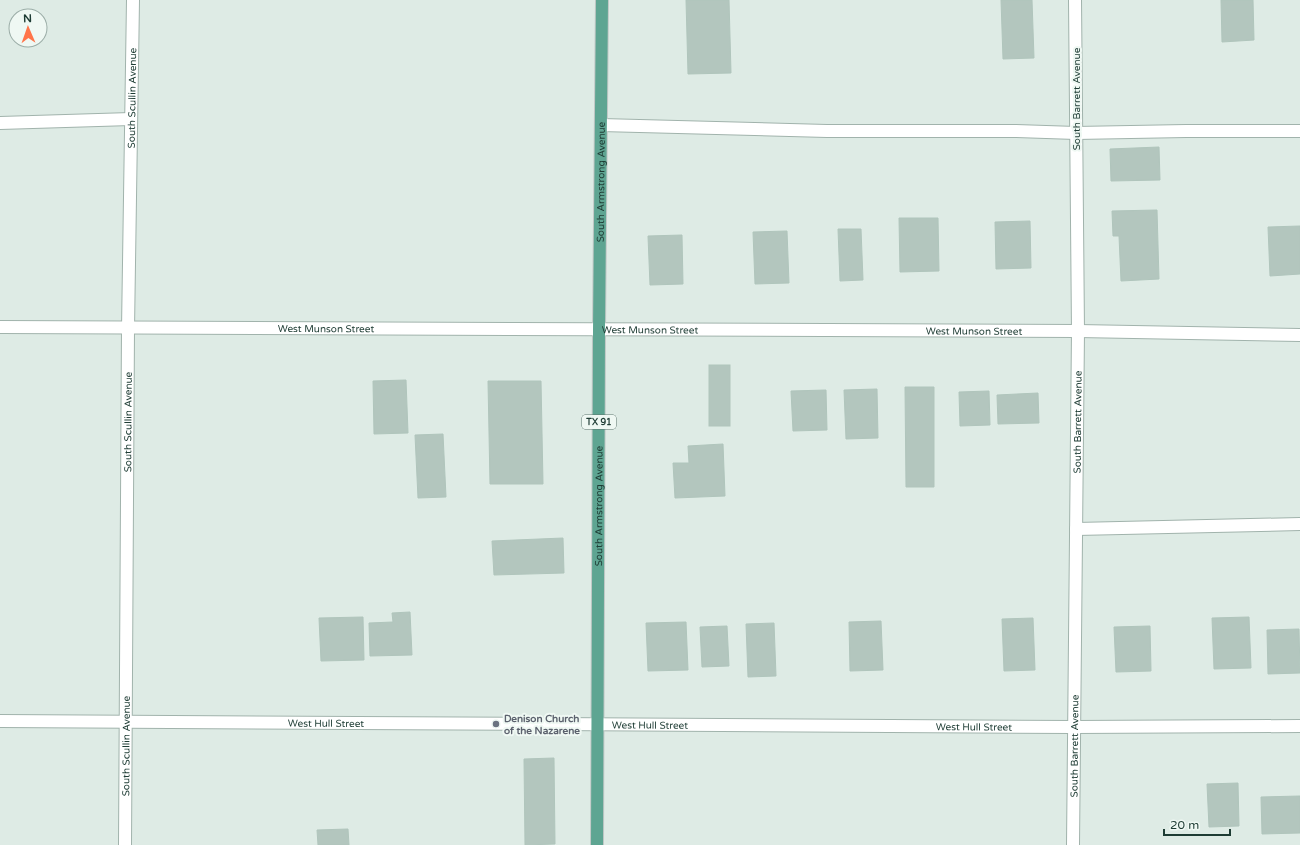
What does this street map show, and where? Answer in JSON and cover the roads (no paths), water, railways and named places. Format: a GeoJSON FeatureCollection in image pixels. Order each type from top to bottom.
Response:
{"type":"FeatureCollection","features":[{"type":"Feature","properties":{"kind":"main road","name":"South Armstrong Avenue"},"geometry":{"type":"LineString","coordinates":[[597,845],[602,0]]}},
{"type":"Feature","properties":{"kind":"street","name":"South Scullin Avenue"},"geometry":{"type":"LineString","coordinates":[[125,845],[128,329],[133,0]]}},
{"type":"Feature","properties":{"kind":"street","name":"South Barrett Avenue"},"geometry":{"type":"LineString","coordinates":[[1073,845],[1078,331],[1075,0]]}},
{"type":"Feature","properties":{"kind":"street"},"geometry":{"type":"LineString","coordinates":[[0,123],[131,119]]}},
{"type":"Feature","properties":{"kind":"street"},"geometry":{"type":"LineString","coordinates":[[601,125],[827,131],[1015,131],[1076,133],[1300,131]]}},
{"type":"Feature","properties":{"kind":"street","name":"West Munson Street"},"geometry":{"type":"LineString","coordinates":[[0,327],[128,329],[1078,331],[1300,335]]}},
{"type":"Feature","properties":{"kind":"street"},"geometry":{"type":"LineString","coordinates":[[1076,528],[1300,524]]}},
{"type":"Feature","properties":{"kind":"street","name":"West Hull Street"},"geometry":{"type":"LineString","coordinates":[[0,720],[1074,728],[1300,726]]}},
{"type":"Feature","properties":{"kind":"place","name":"Denison Church of the Nazarene"},"geometry":{"type":"Point","coordinates":[496,724]}}]}
